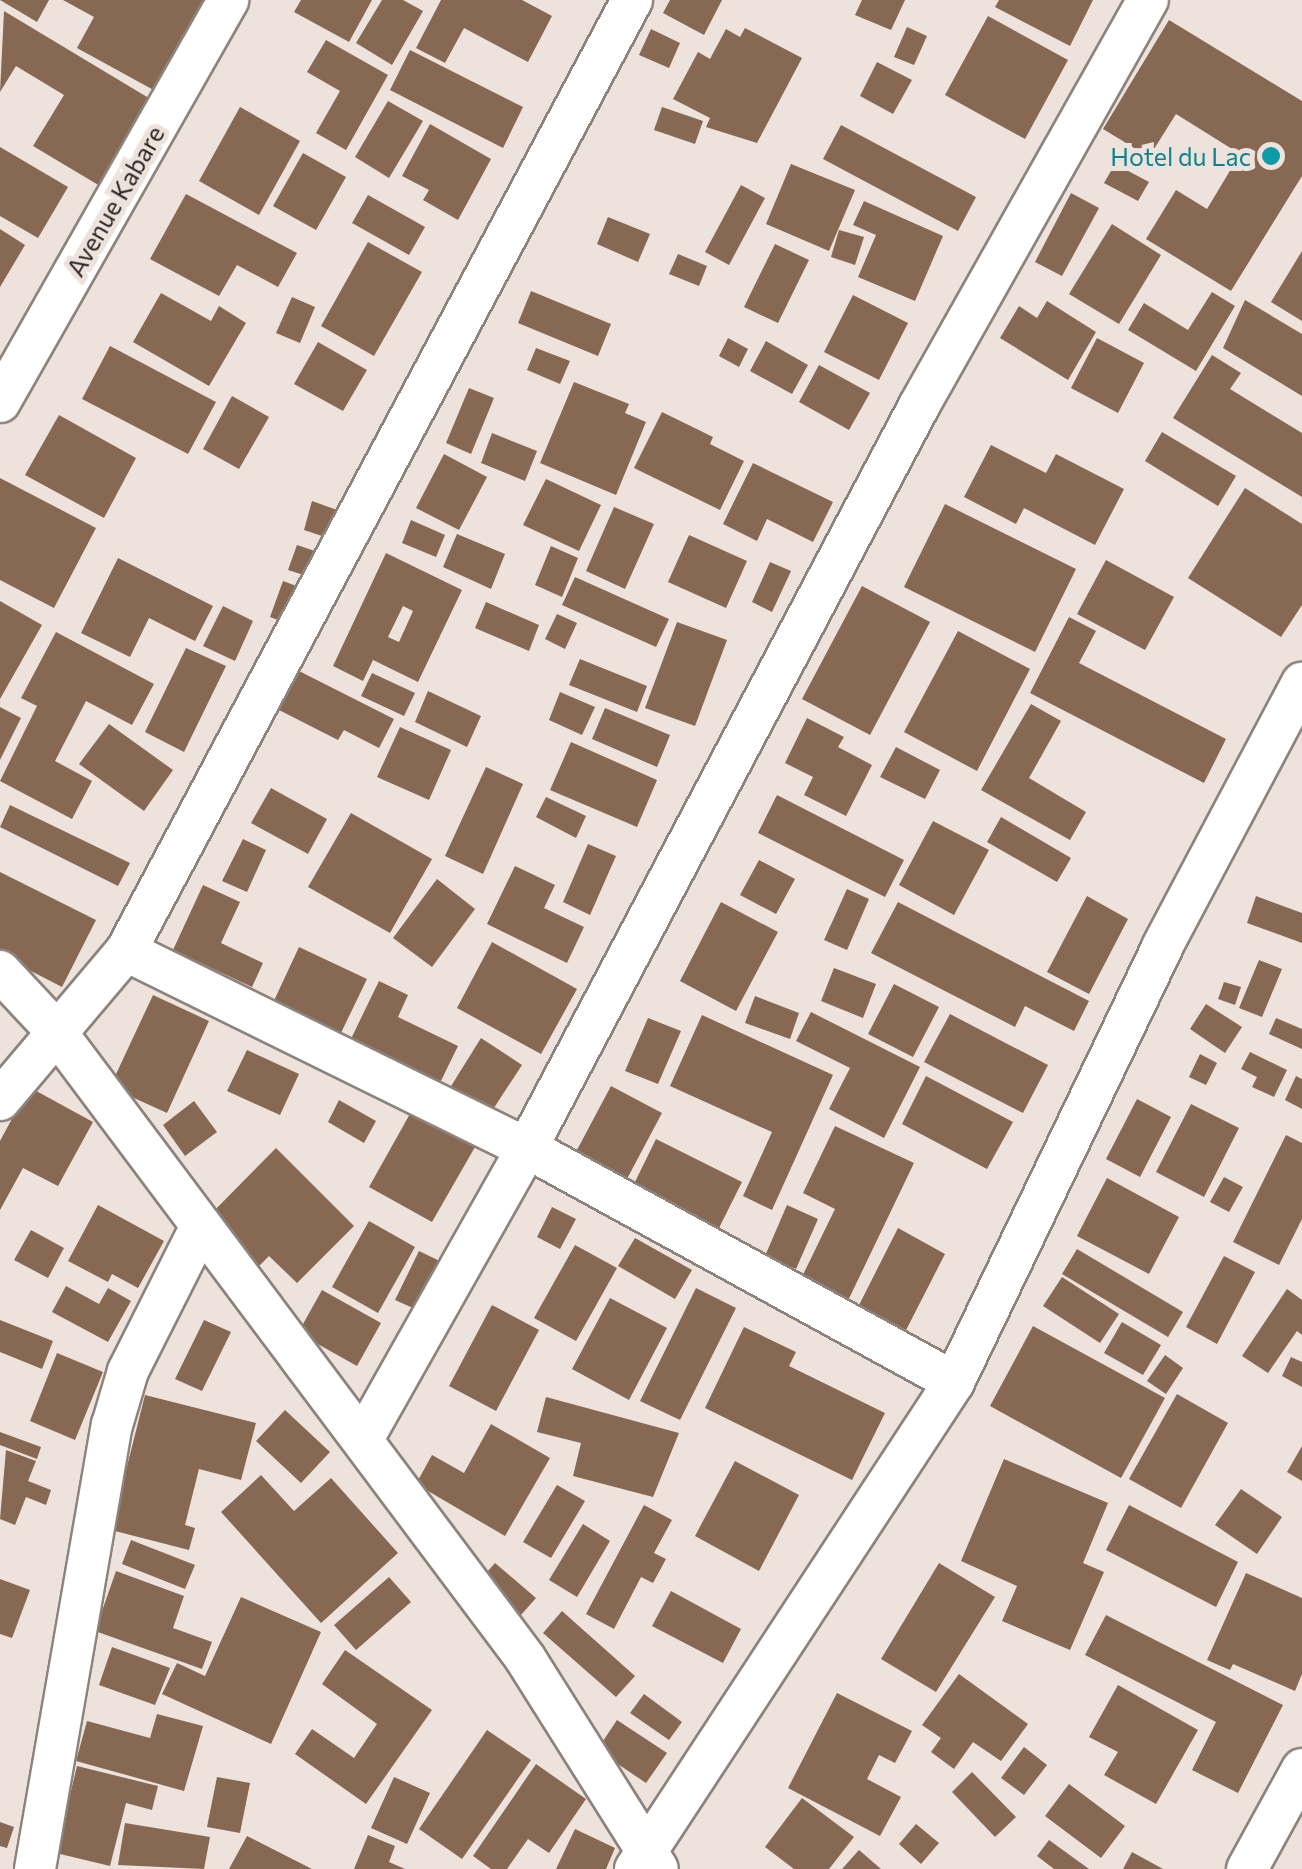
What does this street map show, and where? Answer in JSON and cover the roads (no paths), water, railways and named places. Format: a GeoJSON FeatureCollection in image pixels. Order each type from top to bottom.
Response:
{"type":"FeatureCollection","features":[{"type":"Feature","properties":{"kind":"street","name":"Avenue Kabare"},"geometry":{"type":"LineString","coordinates":[[0,402],[228,0]]}},
{"type":"Feature","properties":{"kind":"street"},"geometry":{"type":"LineString","coordinates":[[0,1100],[54,1029],[126,951],[632,0]]}},
{"type":"Feature","properties":{"kind":"street"},"geometry":{"type":"LineString","coordinates":[[363,1439],[527,1148],[910,423],[1148,0]]}},
{"type":"Feature","properties":{"kind":"street"},"geometry":{"type":"LineString","coordinates":[[0,971],[54,1029],[525,1658],[646,1864],[954,1382],[1162,947],[1302,683]]}},
{"type":"Feature","properties":{"kind":"street"},"geometry":{"type":"LineString","coordinates":[[126,951],[527,1148],[954,1382]]}},
{"type":"Feature","properties":{"kind":"street"},"geometry":{"type":"LineString","coordinates":[[35,1869],[112,1425],[128,1371],[201,1226]]}},
{"type":"Feature","properties":{"kind":"street"},"geometry":{"type":"LineString","coordinates":[[1247,1869],[1302,1769]]}},
{"type":"Feature","properties":{"kind":"place","name":"Hotel du Lac"},"geometry":{"type":"Point","coordinates":[1271,156]}}]}
